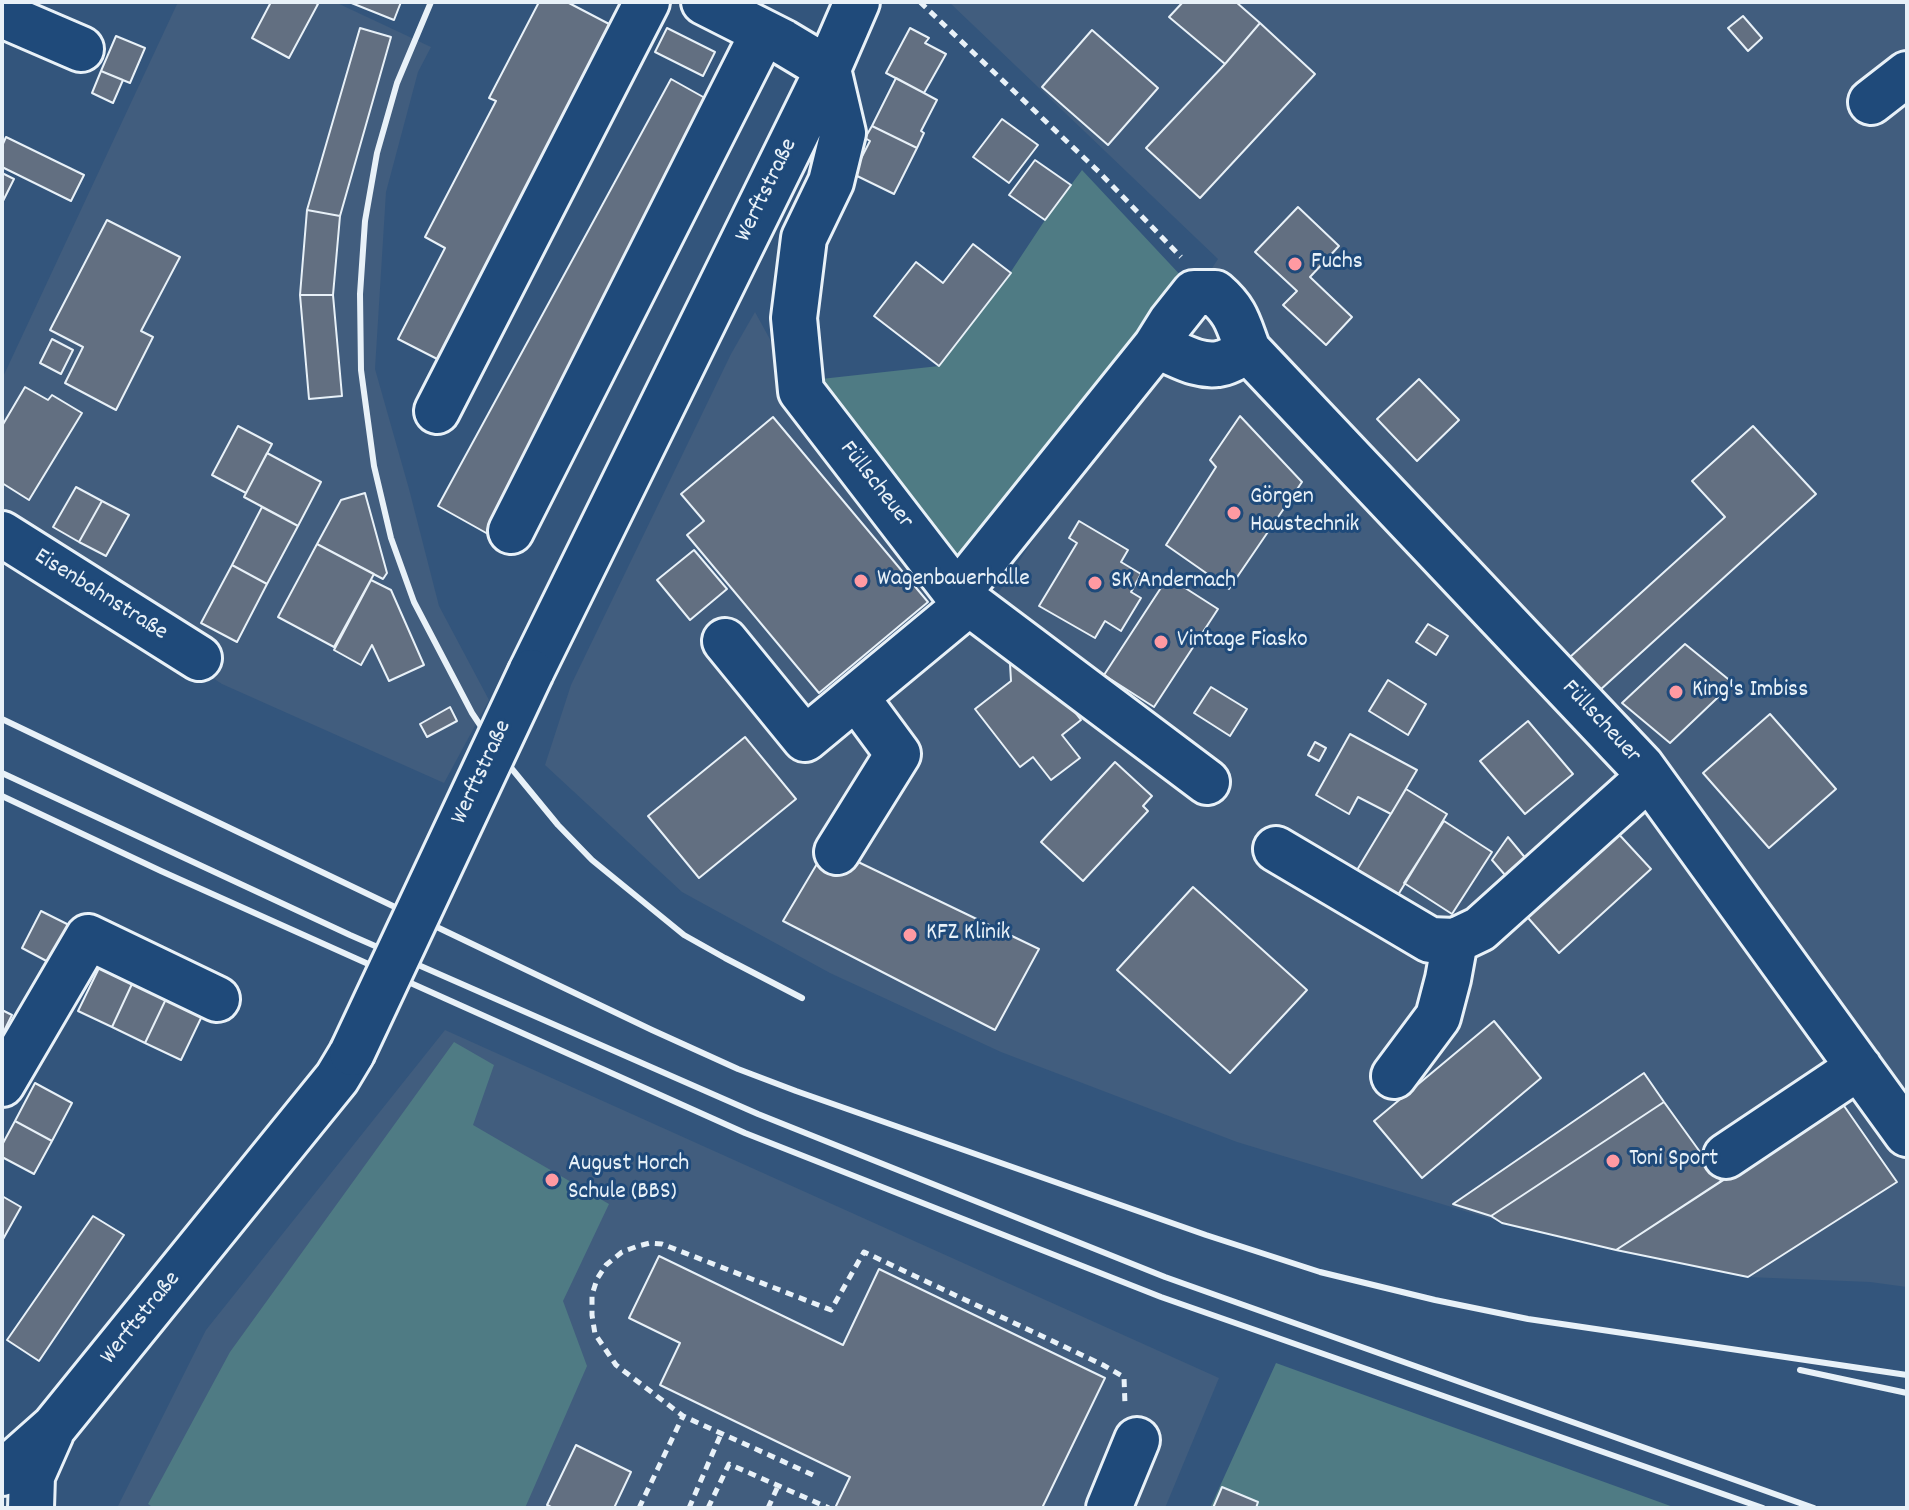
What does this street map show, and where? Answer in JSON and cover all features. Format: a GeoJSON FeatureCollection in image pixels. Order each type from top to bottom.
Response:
{"type":"FeatureCollection","features":[{"type":"Feature","properties":{"kind":"street"},"geometry":{"type":"LineString","coordinates":[[437,411],[647,2]]}},
{"type":"Feature","properties":{"kind":"street"},"geometry":{"type":"LineString","coordinates":[[704,2],[828,69]]}},
{"type":"Feature","properties":{"kind":"street","name":"Werftstraße"},"geometry":{"type":"LineString","coordinates":[[18,1491],[54,1427],[337,1078],[352,1053],[531,672],[828,69],[857,2]]}},
{"type":"Feature","properties":{"kind":"street"},"geometry":{"type":"LineString","coordinates":[[2,15],[81,49]]}},
{"type":"Feature","properties":{"kind":"street"},"geometry":{"type":"LineString","coordinates":[[511,531],[763,33]]}},
{"type":"Feature","properties":{"kind":"street","name":"Füllscheuer"},"geometry":{"type":"LineString","coordinates":[[828,69],[843,133],[831,182],[804,238],[794,318],[801,391],[963,598],[1207,782]]}},
{"type":"Feature","properties":{"kind":"street"},"geometry":{"type":"LineString","coordinates":[[1871,102],[1907,74]]}},
{"type":"Feature","properties":{"kind":"street"},"geometry":{"type":"LineString","coordinates":[[725,641],[805,739],[856,697],[963,598],[1194,293],[1215,293]]}},
{"type":"Feature","properties":{"kind":"street","name":"Füllscheuer"},"geometry":{"type":"LineString","coordinates":[[1215,293],[1228,304],[1237,318],[1248,350],[1649,777],[1907,1134]]}},
{"type":"Feature","properties":{"kind":"street"},"geometry":{"type":"LineString","coordinates":[[1156,346],[1191,362],[1220,364],[1248,350]]}},
{"type":"Feature","properties":{"kind":"street","name":"Eisenbahnstraße"},"geometry":{"type":"LineString","coordinates":[[2,534],[199,658]]}},
{"type":"Feature","properties":{"kind":"street"},"geometry":{"type":"LineString","coordinates":[[837,852],[898,754],[856,697]]}},
{"type":"Feature","properties":{"kind":"street"},"geometry":{"type":"LineString","coordinates":[[1276,849],[1430,940],[1455,941],[1480,929],[1649,777]]}},
{"type":"Feature","properties":{"kind":"street"},"geometry":{"type":"LineString","coordinates":[[2,1084],[88,937],[217,999]]}},
{"type":"Feature","properties":{"kind":"street"},"geometry":{"type":"LineString","coordinates":[[1394,1076],[1438,1017],[1455,941]]}},
{"type":"Feature","properties":{"kind":"street"},"geometry":{"type":"LineString","coordinates":[[1726,1156],[1859,1067]]}},
{"type":"Feature","properties":{"kind":"street"},"geometry":{"type":"LineString","coordinates":[[1109,1508],[1137,1440]]}},
{"type":"Feature","properties":{"kind":"path"},"geometry":{"type":"LineString","coordinates":[[920,2],[1099,172],[1215,293]]}},
{"type":"Feature","properties":{"kind":"path"},"geometry":{"type":"LineString","coordinates":[[813,1475],[683,1416],[616,1365],[595,1334],[592,1315],[592,1295],[606,1265],[622,1252],[650,1243],[662,1244],[831,1310],[864,1252],[1124,1377],[1125,1404],[1137,1440]]}},
{"type":"Feature","properties":{"kind":"path"},"geometry":{"type":"LineString","coordinates":[[639,1508],[683,1416]]}},
{"type":"Feature","properties":{"kind":"path"},"geometry":{"type":"LineString","coordinates":[[689,1508],[721,1434]]}},
{"type":"Feature","properties":{"kind":"path"},"geometry":{"type":"LineString","coordinates":[[708,1508],[729,1464],[829,1508]]}},
{"type":"Feature","properties":{"kind":"path"},"geometry":{"type":"LineString","coordinates":[[768,1508],[778,1486]]}},
{"type":"Feature","properties":{"kind":"shaded area"},"geometry":{"type":"Polygon","coordinates":[[[178,2],[335,2],[431,47],[418,72],[386,192],[375,369],[439,606],[489,700],[444,783],[222,684],[2,541],[2,379],[178,2]]]}},
{"type":"Feature","properties":{"kind":"shaded area"},"geometry":{"type":"Polygon","coordinates":[[[949,2],[1907,2],[1907,1287],[1870,1282],[1748,1277],[1511,1225],[1237,1142],[1001,1052],[830,973],[682,892],[545,765],[571,685],[731,354],[755,312],[772,343],[777,369],[972,633],[1218,259],[949,2]]]}},
{"type":"Feature","properties":{"kind":"shaded area","name":"August Horch Schule (BBS)"},"geometry":{"type":"Polygon","coordinates":[[[445,1030],[1219,1378],[1165,1508],[117,1508],[206,1330],[445,1030]]]}},
{"type":"Feature","properties":{"kind":"green space"},"geometry":{"type":"Polygon","coordinates":[[[1082,170],[1184,279],[957,575],[812,380],[939,366],[1010,273],[1082,170]]]}},
{"type":"Feature","properties":{"kind":"green space"},"geometry":{"type":"Polygon","coordinates":[[[454,1042],[494,1065],[473,1125],[609,1204],[563,1301],[587,1366],[525,1508],[154,1508],[148,1504],[230,1352],[454,1042]]]}},
{"type":"Feature","properties":{"kind":"green space"},"geometry":{"type":"Polygon","coordinates":[[[1276,1363],[1676,1508],[1210,1508],[1276,1363]]]}},
{"type":"Feature","properties":{"kind":"building"},"geometry":{"type":"Polygon","coordinates":[[[271,2],[318,4],[289,58],[252,38],[271,2]]]}},
{"type":"Feature","properties":{"kind":"building"},"geometry":{"type":"Polygon","coordinates":[[[349,2],[401,2],[394,20],[349,2]]]}},
{"type":"Feature","properties":{"kind":"building"},"geometry":{"type":"Polygon","coordinates":[[[539,2],[567,2],[611,25],[447,364],[398,339],[445,248],[425,237],[496,101],[489,98],[539,2]]]}},
{"type":"Feature","properties":{"kind":"building"},"geometry":{"type":"Polygon","coordinates":[[[1183,2],[1236,2],[1260,23],[1225,64],[1169,17],[1183,2]]]}},
{"type":"Feature","properties":{"kind":"building"},"geometry":{"type":"Polygon","coordinates":[[[1743,16],[1762,38],[1748,51],[1728,28],[1743,16]]]}},
{"type":"Feature","properties":{"kind":"building"},"geometry":{"type":"Polygon","coordinates":[[[1260,23],[1315,74],[1200,198],[1146,148],[1260,23]]]}},
{"type":"Feature","properties":{"kind":"building"},"geometry":{"type":"Polygon","coordinates":[[[360,28],[391,37],[340,216],[307,210],[360,28]]]}},
{"type":"Feature","properties":{"kind":"building"},"geometry":{"type":"Polygon","coordinates":[[[667,28],[715,52],[703,76],[655,52],[667,28]]]}},
{"type":"Feature","properties":{"kind":"building"},"geometry":{"type":"Polygon","coordinates":[[[910,28],[929,38],[925,43],[946,54],[924,93],[886,73],[910,28]]]}},
{"type":"Feature","properties":{"kind":"building"},"geometry":{"type":"Polygon","coordinates":[[[1092,30],[1158,88],[1108,145],[1042,87],[1092,30]]]}},
{"type":"Feature","properties":{"kind":"building"},"geometry":{"type":"Polygon","coordinates":[[[116,36],[145,48],[130,83],[101,71],[116,36]]]}},
{"type":"Feature","properties":{"kind":"building"},"geometry":{"type":"Polygon","coordinates":[[[101,71],[123,80],[113,103],[92,93],[101,71]]]}},
{"type":"Feature","properties":{"kind":"building"},"geometry":{"type":"Polygon","coordinates":[[[896,78],[937,100],[921,131],[924,133],[917,148],[872,126],[896,78]]]}},
{"type":"Feature","properties":{"kind":"building"},"geometry":{"type":"Polygon","coordinates":[[[671,79],[721,107],[488,534],[438,506],[671,79]]]}},
{"type":"Feature","properties":{"kind":"building"},"geometry":{"type":"Polygon","coordinates":[[[1002,119],[1038,145],[1009,183],[973,157],[1002,119]]]}},
{"type":"Feature","properties":{"kind":"building"},"geometry":{"type":"Polygon","coordinates":[[[872,126],[917,148],[894,194],[853,174],[870,141],[865,138],[872,126]]]}},
{"type":"Feature","properties":{"kind":"building"},"geometry":{"type":"Polygon","coordinates":[[[6,137],[84,175],[71,201],[2,167],[2,146],[6,137]]]}},
{"type":"Feature","properties":{"kind":"building"},"geometry":{"type":"Polygon","coordinates":[[[1035,160],[1071,185],[1045,220],[1009,195],[1035,160]]]}},
{"type":"Feature","properties":{"kind":"building"},"geometry":{"type":"Polygon","coordinates":[[[2,173],[14,179],[2,203],[2,173]]]}},
{"type":"Feature","properties":{"kind":"building","name":"Fuchs"},"geometry":{"type":"Polygon","coordinates":[[[1298,207],[1339,246],[1310,277],[1352,317],[1326,345],[1283,305],[1297,291],[1255,252],[1298,207]]]}},
{"type":"Feature","properties":{"kind":"building"},"geometry":{"type":"Polygon","coordinates":[[[307,210],[340,216],[333,295],[300,295],[307,210]]]}},
{"type":"Feature","properties":{"kind":"building"},"geometry":{"type":"Polygon","coordinates":[[[107,220],[180,257],[141,331],[153,337],[116,410],[65,383],[83,347],[50,330],[107,220]]]}},
{"type":"Feature","properties":{"kind":"building"},"geometry":{"type":"Polygon","coordinates":[[[973,244],[1011,273],[939,366],[874,316],[916,262],[943,283],[973,244]]]}},
{"type":"Feature","properties":{"kind":"building"},"geometry":{"type":"Polygon","coordinates":[[[300,295],[333,295],[342,396],[309,399],[300,295]]]}},
{"type":"Feature","properties":{"kind":"building"},"geometry":{"type":"Polygon","coordinates":[[[52,339],[73,350],[61,374],[40,363],[52,339]]]}},
{"type":"Feature","properties":{"kind":"building"},"geometry":{"type":"Polygon","coordinates":[[[1419,379],[1459,420],[1417,461],[1377,419],[1419,379]]]}},
{"type":"Feature","properties":{"kind":"building"},"geometry":{"type":"Polygon","coordinates":[[[25,387],[48,400],[52,395],[82,413],[29,500],[2,483],[2,426],[25,387]]]}},
{"type":"Feature","properties":{"kind":"building","name":"Görgen Haustechnik"},"geometry":{"type":"Polygon","coordinates":[[[1240,416],[1302,482],[1229,589],[1166,545],[1216,467],[1210,460],[1240,416]]]}},
{"type":"Feature","properties":{"kind":"building"},"geometry":{"type":"Polygon","coordinates":[[[773,417],[928,602],[819,693],[687,535],[704,521],[681,494],[773,417]]]}},
{"type":"Feature","properties":{"kind":"building"},"geometry":{"type":"Polygon","coordinates":[[[238,426],[272,444],[246,493],[212,475],[238,426]]]}},
{"type":"Feature","properties":{"kind":"building"},"geometry":{"type":"Polygon","coordinates":[[[1753,426],[1816,494],[1600,690],[1570,657],[1725,517],[1692,481],[1753,426]]]}},
{"type":"Feature","properties":{"kind":"building"},"geometry":{"type":"Polygon","coordinates":[[[267,453],[321,482],[298,526],[244,497],[267,453]]]}},
{"type":"Feature","properties":{"kind":"building"},"geometry":{"type":"Polygon","coordinates":[[[76,487],[102,501],[79,542],[53,527],[76,487]]]}},
{"type":"Feature","properties":{"kind":"building"},"geometry":{"type":"Polygon","coordinates":[[[365,493],[387,573],[383,579],[317,544],[341,500],[365,493]]]}},
{"type":"Feature","properties":{"kind":"building"},"geometry":{"type":"Polygon","coordinates":[[[102,501],[129,515],[106,556],[79,542],[102,501]]]}},
{"type":"Feature","properties":{"kind":"building"},"geometry":{"type":"Polygon","coordinates":[[[262,507],[298,526],[267,584],[232,565],[262,507]]]}},
{"type":"Feature","properties":{"kind":"building","name":"SK Andernach"},"geometry":{"type":"Polygon","coordinates":[[[1079,521],[1128,550],[1121,562],[1141,574],[1131,592],[1141,598],[1121,631],[1105,621],[1095,638],[1039,606],[1077,543],[1069,538],[1079,521]]]}},
{"type":"Feature","properties":{"kind":"building"},"geometry":{"type":"Polygon","coordinates":[[[317,544],[374,574],[334,647],[278,617],[317,544]]]}},
{"type":"Feature","properties":{"kind":"building"},"geometry":{"type":"Polygon","coordinates":[[[694,550],[727,589],[690,620],[657,580],[694,550]]]}},
{"type":"Feature","properties":{"kind":"building"},"geometry":{"type":"Polygon","coordinates":[[[232,565],[267,584],[237,642],[201,623],[232,565]]]}},
{"type":"Feature","properties":{"kind":"building","name":"Vintage Fiasko"},"geometry":{"type":"Polygon","coordinates":[[[1168,577],[1218,609],[1154,707],[1104,675],[1168,577]]]}},
{"type":"Feature","properties":{"kind":"building"},"geometry":{"type":"Polygon","coordinates":[[[371,580],[391,590],[424,665],[389,681],[372,645],[361,665],[334,650],[371,580]]]}},
{"type":"Feature","properties":{"kind":"building"},"geometry":{"type":"Polygon","coordinates":[[[1428,624],[1448,636],[1436,655],[1416,642],[1428,624]]]}},
{"type":"Feature","properties":{"kind":"building"},"geometry":{"type":"Polygon","coordinates":[[[1685,644],[1733,683],[1670,743],[1622,703],[1685,644]]]}},
{"type":"Feature","properties":{"kind":"building"},"geometry":{"type":"Polygon","coordinates":[[[1018,657],[1048,677],[1081,720],[1062,735],[1080,758],[1051,780],[1033,757],[1020,767],[975,709],[1011,681],[1010,664],[1018,657]]]}},
{"type":"Feature","properties":{"kind":"building"},"geometry":{"type":"Polygon","coordinates":[[[1388,680],[1426,704],[1408,735],[1369,711],[1388,680]]]}},
{"type":"Feature","properties":{"kind":"building"},"geometry":{"type":"Polygon","coordinates":[[[1211,687],[1247,709],[1230,736],[1194,713],[1211,687]]]}},
{"type":"Feature","properties":{"kind":"building"},"geometry":{"type":"Polygon","coordinates":[[[450,707],[457,721],[427,737],[420,724],[450,707]]]}},
{"type":"Feature","properties":{"kind":"building"},"geometry":{"type":"Polygon","coordinates":[[[1770,714],[1836,789],[1769,848],[1703,773],[1770,714]]]}},
{"type":"Feature","properties":{"kind":"building"},"geometry":{"type":"Polygon","coordinates":[[[1528,721],[1573,774],[1525,814],[1480,761],[1528,721]]]}},
{"type":"Feature","properties":{"kind":"building"},"geometry":{"type":"Polygon","coordinates":[[[1350,734],[1417,770],[1391,814],[1358,797],[1349,814],[1316,795],[1350,734]]]}},
{"type":"Feature","properties":{"kind":"building"},"geometry":{"type":"Polygon","coordinates":[[[745,737],[796,799],[699,878],[648,816],[745,737]]]}},
{"type":"Feature","properties":{"kind":"building"},"geometry":{"type":"Polygon","coordinates":[[[1315,742],[1326,748],[1319,761],[1308,755],[1315,742]]]}},
{"type":"Feature","properties":{"kind":"building"},"geometry":{"type":"Polygon","coordinates":[[[1115,762],[1152,796],[1143,806],[1148,811],[1083,881],[1041,842],[1115,762]]]}},
{"type":"Feature","properties":{"kind":"building"},"geometry":{"type":"Polygon","coordinates":[[[1406,789],[1447,814],[1398,895],[1357,870],[1406,789]]]}},
{"type":"Feature","properties":{"kind":"building"},"geometry":{"type":"Polygon","coordinates":[[[1444,821],[1492,852],[1452,914],[1404,883],[1444,821]]]}},
{"type":"Feature","properties":{"kind":"building"},"geometry":{"type":"Polygon","coordinates":[[[1614,829],[1651,869],[1559,953],[1522,911],[1614,829]]]}},
{"type":"Feature","properties":{"kind":"building"},"geometry":{"type":"Polygon","coordinates":[[[1508,837],[1532,866],[1512,883],[1492,860],[1508,837]]]}},
{"type":"Feature","properties":{"kind":"building","name":"KFZ Klinik"},"geometry":{"type":"Polygon","coordinates":[[[827,847],[1039,949],[995,1030],[783,921],[827,847]]]}},
{"type":"Feature","properties":{"kind":"building"},"geometry":{"type":"Polygon","coordinates":[[[1193,887],[1307,990],[1230,1073],[1117,970],[1193,887]]]}},
{"type":"Feature","properties":{"kind":"building"},"geometry":{"type":"Polygon","coordinates":[[[41,911],[73,927],[54,965],[22,948],[41,911]]]}},
{"type":"Feature","properties":{"kind":"building"},"geometry":{"type":"Polygon","coordinates":[[[99,968],[132,984],[112,1027],[78,1011],[99,968]]]}},
{"type":"Feature","properties":{"kind":"building"},"geometry":{"type":"Polygon","coordinates":[[[132,984],[166,999],[145,1043],[112,1027],[132,984]]]}},
{"type":"Feature","properties":{"kind":"building"},"geometry":{"type":"Polygon","coordinates":[[[166,999],[202,1016],[181,1060],[145,1043],[166,999]]]}},
{"type":"Feature","properties":{"kind":"building"},"geometry":{"type":"Polygon","coordinates":[[[2,1010],[12,1015],[2,1035],[2,1010]]]}},
{"type":"Feature","properties":{"kind":"building"},"geometry":{"type":"Polygon","coordinates":[[[1494,1021],[1541,1078],[1422,1178],[1374,1121],[1494,1021]]]}},
{"type":"Feature","properties":{"kind":"building"},"geometry":{"type":"Polygon","coordinates":[[[1644,1073],[1664,1102],[1491,1216],[1453,1204],[1644,1073]]]}},
{"type":"Feature","properties":{"kind":"building"},"geometry":{"type":"Polygon","coordinates":[[[35,1083],[72,1103],[52,1141],[15,1121],[35,1083]]]}},
{"type":"Feature","properties":{"kind":"building"},"geometry":{"type":"Polygon","coordinates":[[[1664,1102],[1721,1181],[1616,1250],[1502,1223],[1491,1216],[1664,1102]]]}},
{"type":"Feature","properties":{"kind":"building"},"geometry":{"type":"Polygon","coordinates":[[[1842,1103],[1897,1182],[1748,1277],[1616,1250],[1842,1103]]]}},
{"type":"Feature","properties":{"kind":"building"},"geometry":{"type":"Polygon","coordinates":[[[15,1121],[52,1141],[34,1174],[2,1157],[2,1145],[15,1121]]]}},
{"type":"Feature","properties":{"kind":"building"},"geometry":{"type":"Polygon","coordinates":[[[2,1196],[21,1207],[2,1241],[2,1196]]]}},
{"type":"Feature","properties":{"kind":"building"},"geometry":{"type":"Polygon","coordinates":[[[93,1216],[124,1235],[39,1361],[7,1340],[93,1216]]]}},
{"type":"Feature","properties":{"kind":"building"},"geometry":{"type":"Polygon","coordinates":[[[659,1256],[843,1345],[879,1269],[1105,1378],[1042,1508],[835,1508],[850,1477],[660,1385],[680,1343],[629,1318],[659,1256]]]}},
{"type":"Feature","properties":{"kind":"building"},"geometry":{"type":"Polygon","coordinates":[[[576,1445],[631,1472],[614,1508],[553,1508],[547,1505],[576,1445]]]}},
{"type":"Feature","properties":{"kind":"building"},"geometry":{"type":"Polygon","coordinates":[[[1222,1487],[1258,1502],[1256,1508],[1213,1508],[1222,1487]]]}},
{"type":"Feature","properties":{"kind":"railway"},"geometry":{"type":"LineString","coordinates":[[431,2],[397,83],[377,153],[365,221],[360,294],[361,370],[374,466],[391,538],[414,602],[472,713],[498,752],[558,825],[592,860],[684,935],[802,998]]}},
{"type":"Feature","properties":{"kind":"railway"},"geometry":{"type":"LineString","coordinates":[[2,719],[738,1069],[1206,1235],[1320,1272],[1528,1319],[1907,1375]]}},
{"type":"Feature","properties":{"kind":"railway"},"geometry":{"type":"LineString","coordinates":[[2,773],[350,935],[758,1114],[1165,1277],[1814,1508]]}},
{"type":"Feature","properties":{"kind":"railway"},"geometry":{"type":"LineString","coordinates":[[2,796],[161,871],[745,1133],[1161,1297],[1763,1508]]}},
{"type":"Feature","properties":{"kind":"railway"},"geometry":{"type":"LineString","coordinates":[[1800,1370],[1907,1393]]}},
{"type":"Feature","properties":{"kind":"place","name":"Fuchs"},"geometry":{"type":"Point","coordinates":[1295,264]}},
{"type":"Feature","properties":{"kind":"place","name":"Görgen Haustechnik"},"geometry":{"type":"Point","coordinates":[1234,513]}},
{"type":"Feature","properties":{"kind":"place","name":"Wagenbauerhalle"},"geometry":{"type":"Point","coordinates":[861,581]}},
{"type":"Feature","properties":{"kind":"place","name":"SK Andernach"},"geometry":{"type":"Point","coordinates":[1095,583]}},
{"type":"Feature","properties":{"kind":"place","name":"Vintage Fiasko"},"geometry":{"type":"Point","coordinates":[1161,642]}},
{"type":"Feature","properties":{"kind":"place","name":"King's Imbiss"},"geometry":{"type":"Point","coordinates":[1676,692]}},
{"type":"Feature","properties":{"kind":"place","name":"KFZ Klinik"},"geometry":{"type":"Point","coordinates":[910,935]}},
{"type":"Feature","properties":{"kind":"place","name":"Toni Sport"},"geometry":{"type":"Point","coordinates":[1613,1161]}},
{"type":"Feature","properties":{"kind":"place","name":"August Horch Schule (BBS)"},"geometry":{"type":"Point","coordinates":[552,1180]}}]}
